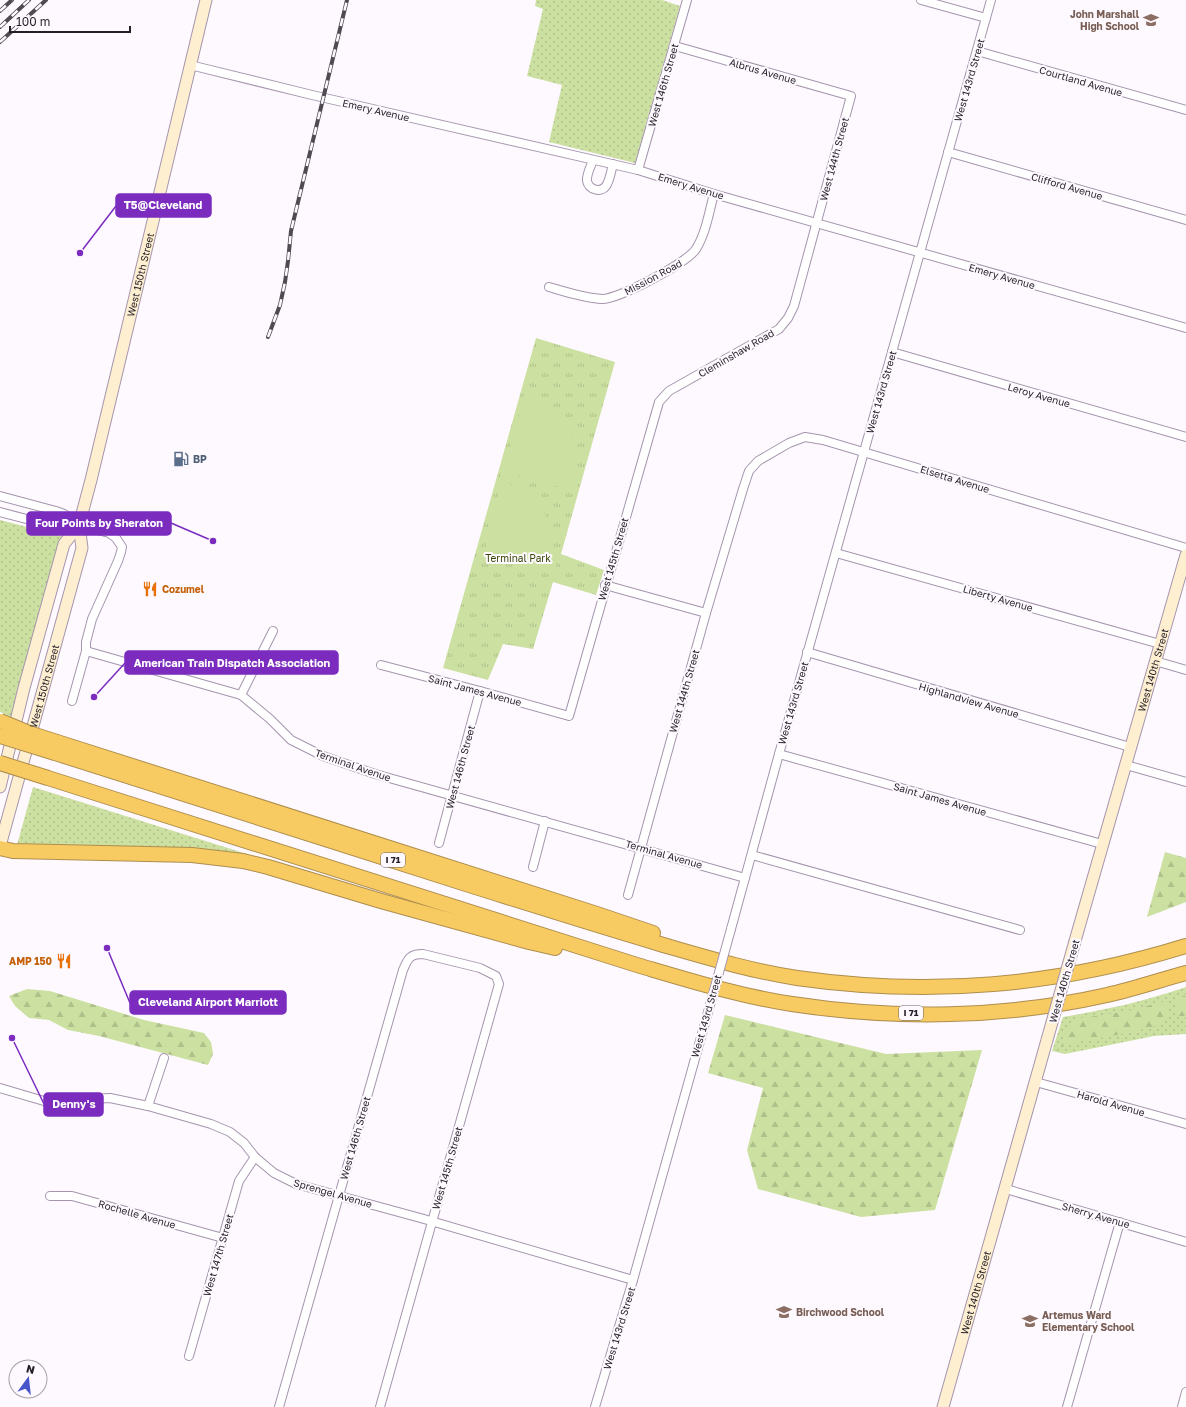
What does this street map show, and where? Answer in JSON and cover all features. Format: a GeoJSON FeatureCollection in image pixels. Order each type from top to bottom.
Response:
{"type":"FeatureCollection","features":[{"type":"Feature","properties":{"kind":"highway"},"geometry":{"type":"LineString","coordinates":[[0,721],[29,733],[56,748]]}},
{"type":"Feature","properties":{"kind":"highway"},"geometry":{"type":"LineString","coordinates":[[0,736],[56,748],[610,918],[732,964],[795,978],[836,983],[915,988],[950,988],[995,985],[1076,974],[1131,962],[1186,946]]}},
{"type":"Feature","properties":{"kind":"highway","name":"I 71"},"geometry":{"type":"LineString","coordinates":[[0,763],[637,965],[725,990],[791,1004],[874,1012],[922,1014],[968,1013],[1047,1005],[1107,995],[1186,972]]}},
{"type":"Feature","properties":{"kind":"highway"},"geometry":{"type":"LineString","coordinates":[[0,847],[13,851],[192,854],[242,861],[275,869],[381,901],[528,942],[637,965]]}},
{"type":"Feature","properties":{"kind":"main road","name":"West 150th Street"},"geometry":{"type":"LineString","coordinates":[[0,847],[82,548],[79,525],[206,0]]}},
{"type":"Feature","properties":{"kind":"main road","name":"West 150th Street"},"geometry":{"type":"LineString","coordinates":[[0,787],[24,688],[64,544],[79,525]]}},
{"type":"Feature","properties":{"kind":"main road","name":"West 140th Street"},"geometry":{"type":"LineString","coordinates":[[943,1407],[1006,1189],[1102,844],[1186,555]]}},
{"type":"Feature","properties":{"kind":"street","name":"West 146th Street"},"geometry":{"type":"LineString","coordinates":[[638,170],[675,46],[687,0]]}},
{"type":"Feature","properties":{"kind":"street"},"geometry":{"type":"LineString","coordinates":[[921,0],[986,18]]}},
{"type":"Feature","properties":{"kind":"street","name":"West 143rd Street"},"geometry":{"type":"LineString","coordinates":[[595,1407],[633,1280],[752,855],[778,754],[991,0]]}},
{"type":"Feature","properties":{"kind":"street","name":"Albrus Avenue"},"geometry":{"type":"LineString","coordinates":[[675,46],[851,96]]}},
{"type":"Feature","properties":{"kind":"street","name":"Courtland Avenue"},"geometry":{"type":"LineString","coordinates":[[977,51],[1186,110]]}},
{"type":"Feature","properties":{"kind":"street","name":"Emery Avenue"},"geometry":{"type":"LineString","coordinates":[[190,65],[323,98],[638,170],[714,194],[1186,328]]}},
{"type":"Feature","properties":{"kind":"street","name":"West 144th Street"},"geometry":{"type":"LineString","coordinates":[[817,222],[851,96]]}},
{"type":"Feature","properties":{"kind":"street","name":"Clifford Avenue"},"geometry":{"type":"LineString","coordinates":[[948,152],[1186,220]]}},
{"type":"Feature","properties":{"kind":"street"},"geometry":{"type":"LineString","coordinates":[[593,160],[587,179],[589,186],[595,190],[602,189],[607,185],[613,164]]}},
{"type":"Feature","properties":{"kind":"street","name":"Mission Road"},"geometry":{"type":"LineString","coordinates":[[549,287],[580,296],[604,299],[625,293],[684,260],[695,250],[702,236],[714,194]]}},
{"type":"Feature","properties":{"kind":"street","name":"Cleminshaw Road"},"geometry":{"type":"LineString","coordinates":[[659,402],[669,391],[779,329],[788,318],[794,306],[817,222]]}},
{"type":"Feature","properties":{"kind":"street","name":"Leroy Avenue"},"geometry":{"type":"LineString","coordinates":[[892,352],[1186,437]]}},
{"type":"Feature","properties":{"kind":"street","name":"West 145th Street"},"geometry":{"type":"LineString","coordinates":[[569,716],[659,402]]}},
{"type":"Feature","properties":{"kind":"street","name":"Elsetta Avenue"},"geometry":{"type":"LineString","coordinates":[[743,489],[750,471],[758,461],[788,443],[805,437],[823,440],[864,452],[1186,555]]}},
{"type":"Feature","properties":{"kind":"street","name":"West 144th Street"},"geometry":{"type":"LineString","coordinates":[[628,895],[706,613],[743,489]]}},
{"type":"Feature","properties":{"kind":"street"},"geometry":{"type":"LineString","coordinates":[[0,496],[64,514],[79,525],[109,534],[116,538],[122,548],[122,552],[92,618],[86,642],[86,651],[72,701]]}},
{"type":"Feature","properties":{"kind":"street"},"geometry":{"type":"LineString","coordinates":[[0,512],[57,527],[79,525]]}},
{"type":"Feature","properties":{"kind":"street","name":"Liberty Avenue"},"geometry":{"type":"LineString","coordinates":[[836,553],[1160,644]]}},
{"type":"Feature","properties":{"kind":"street"},"geometry":{"type":"LineString","coordinates":[[606,585],[706,613]]}},
{"type":"Feature","properties":{"kind":"street"},"geometry":{"type":"LineString","coordinates":[[241,695],[273,631]]}},
{"type":"Feature","properties":{"kind":"street","name":"Terminal Avenue"},"geometry":{"type":"LineString","coordinates":[[86,651],[241,695],[270,719],[291,740],[323,756],[375,774],[745,878]]}},
{"type":"Feature","properties":{"kind":"street","name":"Highlandview Avenue"},"geometry":{"type":"LineString","coordinates":[[808,652],[1130,747]]}},
{"type":"Feature","properties":{"kind":"street"},"geometry":{"type":"LineString","coordinates":[[1155,661],[1186,670]]}},
{"type":"Feature","properties":{"kind":"street","name":"Saint James Avenue"},"geometry":{"type":"LineString","coordinates":[[381,665],[569,716]]}},
{"type":"Feature","properties":{"kind":"street","name":"West 146th Street"},"geometry":{"type":"LineString","coordinates":[[439,843],[480,691]]}},
{"type":"Feature","properties":{"kind":"street","name":"Saint James Avenue"},"geometry":{"type":"LineString","coordinates":[[778,754],[1102,844]]}},
{"type":"Feature","properties":{"kind":"street"},"geometry":{"type":"LineString","coordinates":[[1126,765],[1186,782]]}},
{"type":"Feature","properties":{"kind":"street"},"geometry":{"type":"LineString","coordinates":[[533,867],[545,821]]}},
{"type":"Feature","properties":{"kind":"street"},"geometry":{"type":"LineString","coordinates":[[752,855],[1020,930]]}},
{"type":"Feature","properties":{"kind":"street","name":"West 146th Street"},"geometry":{"type":"LineString","coordinates":[[279,1407],[402,970],[409,958],[415,954],[423,954],[451,960]]}},
{"type":"Feature","properties":{"kind":"street","name":"West 145th Street"},"geometry":{"type":"LineString","coordinates":[[380,1407],[499,984],[496,976],[480,968],[451,960]]}},
{"type":"Feature","properties":{"kind":"street"},"geometry":{"type":"LineString","coordinates":[[148,1106],[164,1058]]}},
{"type":"Feature","properties":{"kind":"street","name":"Harold Avenue"},"geometry":{"type":"LineString","coordinates":[[1036,1082],[1186,1124]]}},
{"type":"Feature","properties":{"kind":"street","name":"Sprengel Avenue"},"geometry":{"type":"LineString","coordinates":[[0,1088],[44,1101],[110,1098],[148,1106],[212,1124],[230,1132],[244,1143],[255,1157],[274,1173],[296,1184],[432,1221],[633,1280]]}},
{"type":"Feature","properties":{"kind":"street","name":"West 147th Street"},"geometry":{"type":"LineString","coordinates":[[189,1356],[239,1181],[255,1157]]}},
{"type":"Feature","properties":{"kind":"street","name":"Sherry Avenue"},"geometry":{"type":"LineString","coordinates":[[1006,1189],[1186,1242]]}},
{"type":"Feature","properties":{"kind":"street","name":"Rochelle Avenue"},"geometry":{"type":"LineString","coordinates":[[50,1196],[72,1196],[223,1238]]}},
{"type":"Feature","properties":{"kind":"street"},"geometry":{"type":"LineString","coordinates":[[1067,1407],[1120,1222]]}},
{"type":"Feature","properties":{"kind":"street"},"geometry":{"type":"LineString","coordinates":[[1182,1407],[1186,1392]]}},
{"type":"Feature","properties":{"kind":"green space"},"geometry":{"type":"Polygon","coordinates":[[[536,0],[662,0],[680,6],[635,163],[549,142],[562,85],[527,76],[543,9],[535,6],[536,0]]]}},
{"type":"Feature","properties":{"kind":"green space","name":"Terminal Park"},"geometry":{"type":"Polygon","coordinates":[[[536,338],[615,362],[561,554],[604,570],[596,595],[553,582],[533,649],[503,644],[488,680],[443,668],[536,338]]]}},
{"type":"Feature","properties":{"kind":"green space"},"geometry":{"type":"Polygon","coordinates":[[[524,394],[554,415],[573,436],[577,454],[573,491],[504,472],[524,394]]]}},
{"type":"Feature","properties":{"kind":"green space"},"geometry":{"type":"Polygon","coordinates":[[[502,479],[534,500],[541,507],[550,525],[554,545],[556,576],[484,556],[502,479]]]}},
{"type":"Feature","properties":{"kind":"green space"},"geometry":{"type":"Polygon","coordinates":[[[0,520],[62,536],[14,718],[0,712],[0,520]]]}},
{"type":"Feature","properties":{"kind":"green space"},"geometry":{"type":"Polygon","coordinates":[[[33,787],[247,854],[246,858],[17,845],[33,787]]]}},
{"type":"Feature","properties":{"kind":"green space"},"geometry":{"type":"Polygon","coordinates":[[[1165,852],[1186,858],[1186,902],[1147,917],[1165,852]]]}},
{"type":"Feature","properties":{"kind":"green space"},"geometry":{"type":"Polygon","coordinates":[[[1186,987],[1186,1034],[1154,1036],[1065,1054],[1052,1051],[1063,1017],[1125,1005],[1186,987]]]}},
{"type":"Feature","properties":{"kind":"green space"},"geometry":{"type":"Polygon","coordinates":[[[27,989],[50,991],[144,1020],[204,1033],[211,1042],[213,1054],[208,1065],[99,1036],[68,1030],[49,1020],[29,1018],[15,1006],[9,996],[27,989]]]}},
{"type":"Feature","properties":{"kind":"green space"},"geometry":{"type":"Polygon","coordinates":[[[1186,995],[1186,1016],[1175,1016],[1176,999],[1186,995]]]}},
{"type":"Feature","properties":{"kind":"green space"},"geometry":{"type":"Polygon","coordinates":[[[1166,1001],[1169,1016],[1162,1024],[1133,1032],[1072,1043],[1062,1047],[1068,1026],[1076,1019],[1128,1011],[1166,1001]]]}},
{"type":"Feature","properties":{"kind":"green space"},"geometry":{"type":"Polygon","coordinates":[[[725,1015],[886,1054],[982,1050],[935,1210],[861,1217],[758,1189],[747,1150],[763,1088],[708,1073],[725,1015]]]}},
{"type":"Feature","properties":{"kind":"railway"},"geometry":{"type":"LineString","coordinates":[[0,11],[12,0]]}},
{"type":"Feature","properties":{"kind":"railway"},"geometry":{"type":"LineString","coordinates":[[0,27],[29,0]]}},
{"type":"Feature","properties":{"kind":"railway"},"geometry":{"type":"LineString","coordinates":[[0,42],[46,0]]}},
{"type":"Feature","properties":{"kind":"railway"},"geometry":{"type":"LineString","coordinates":[[268,337],[280,305],[285,282],[291,231],[347,0]]}},
{"type":"Feature","properties":{"kind":"place","name":"John Marshall High School"},"geometry":{"type":"Point","coordinates":[1151,20]}},
{"type":"Feature","properties":{"kind":"place","name":"T5@Cleveland"},"geometry":{"type":"Point","coordinates":[80,253]}},
{"type":"Feature","properties":{"kind":"place","name":"BP"},"geometry":{"type":"Point","coordinates":[181,459]}},
{"type":"Feature","properties":{"kind":"place","name":"Four Points by Sheraton"},"geometry":{"type":"Point","coordinates":[213,541]}},
{"type":"Feature","properties":{"kind":"place","name":"Cozumel"},"geometry":{"type":"Point","coordinates":[150,589]}},
{"type":"Feature","properties":{"kind":"place","name":"American Train Dispatch Association"},"geometry":{"type":"Point","coordinates":[94,697]}},
{"type":"Feature","properties":{"kind":"place","name":"Cleveland Airport Marriott"},"geometry":{"type":"Point","coordinates":[107,948]}},
{"type":"Feature","properties":{"kind":"place","name":"AMP 150"},"geometry":{"type":"Point","coordinates":[64,961]}},
{"type":"Feature","properties":{"kind":"place","name":"Denny's"},"geometry":{"type":"Point","coordinates":[12,1038]}},
{"type":"Feature","properties":{"kind":"place","name":"Birchwood School"},"geometry":{"type":"Point","coordinates":[784,1312]}},
{"type":"Feature","properties":{"kind":"place","name":"Artemus Ward Elementary School"},"geometry":{"type":"Point","coordinates":[1030,1321]}}]}
